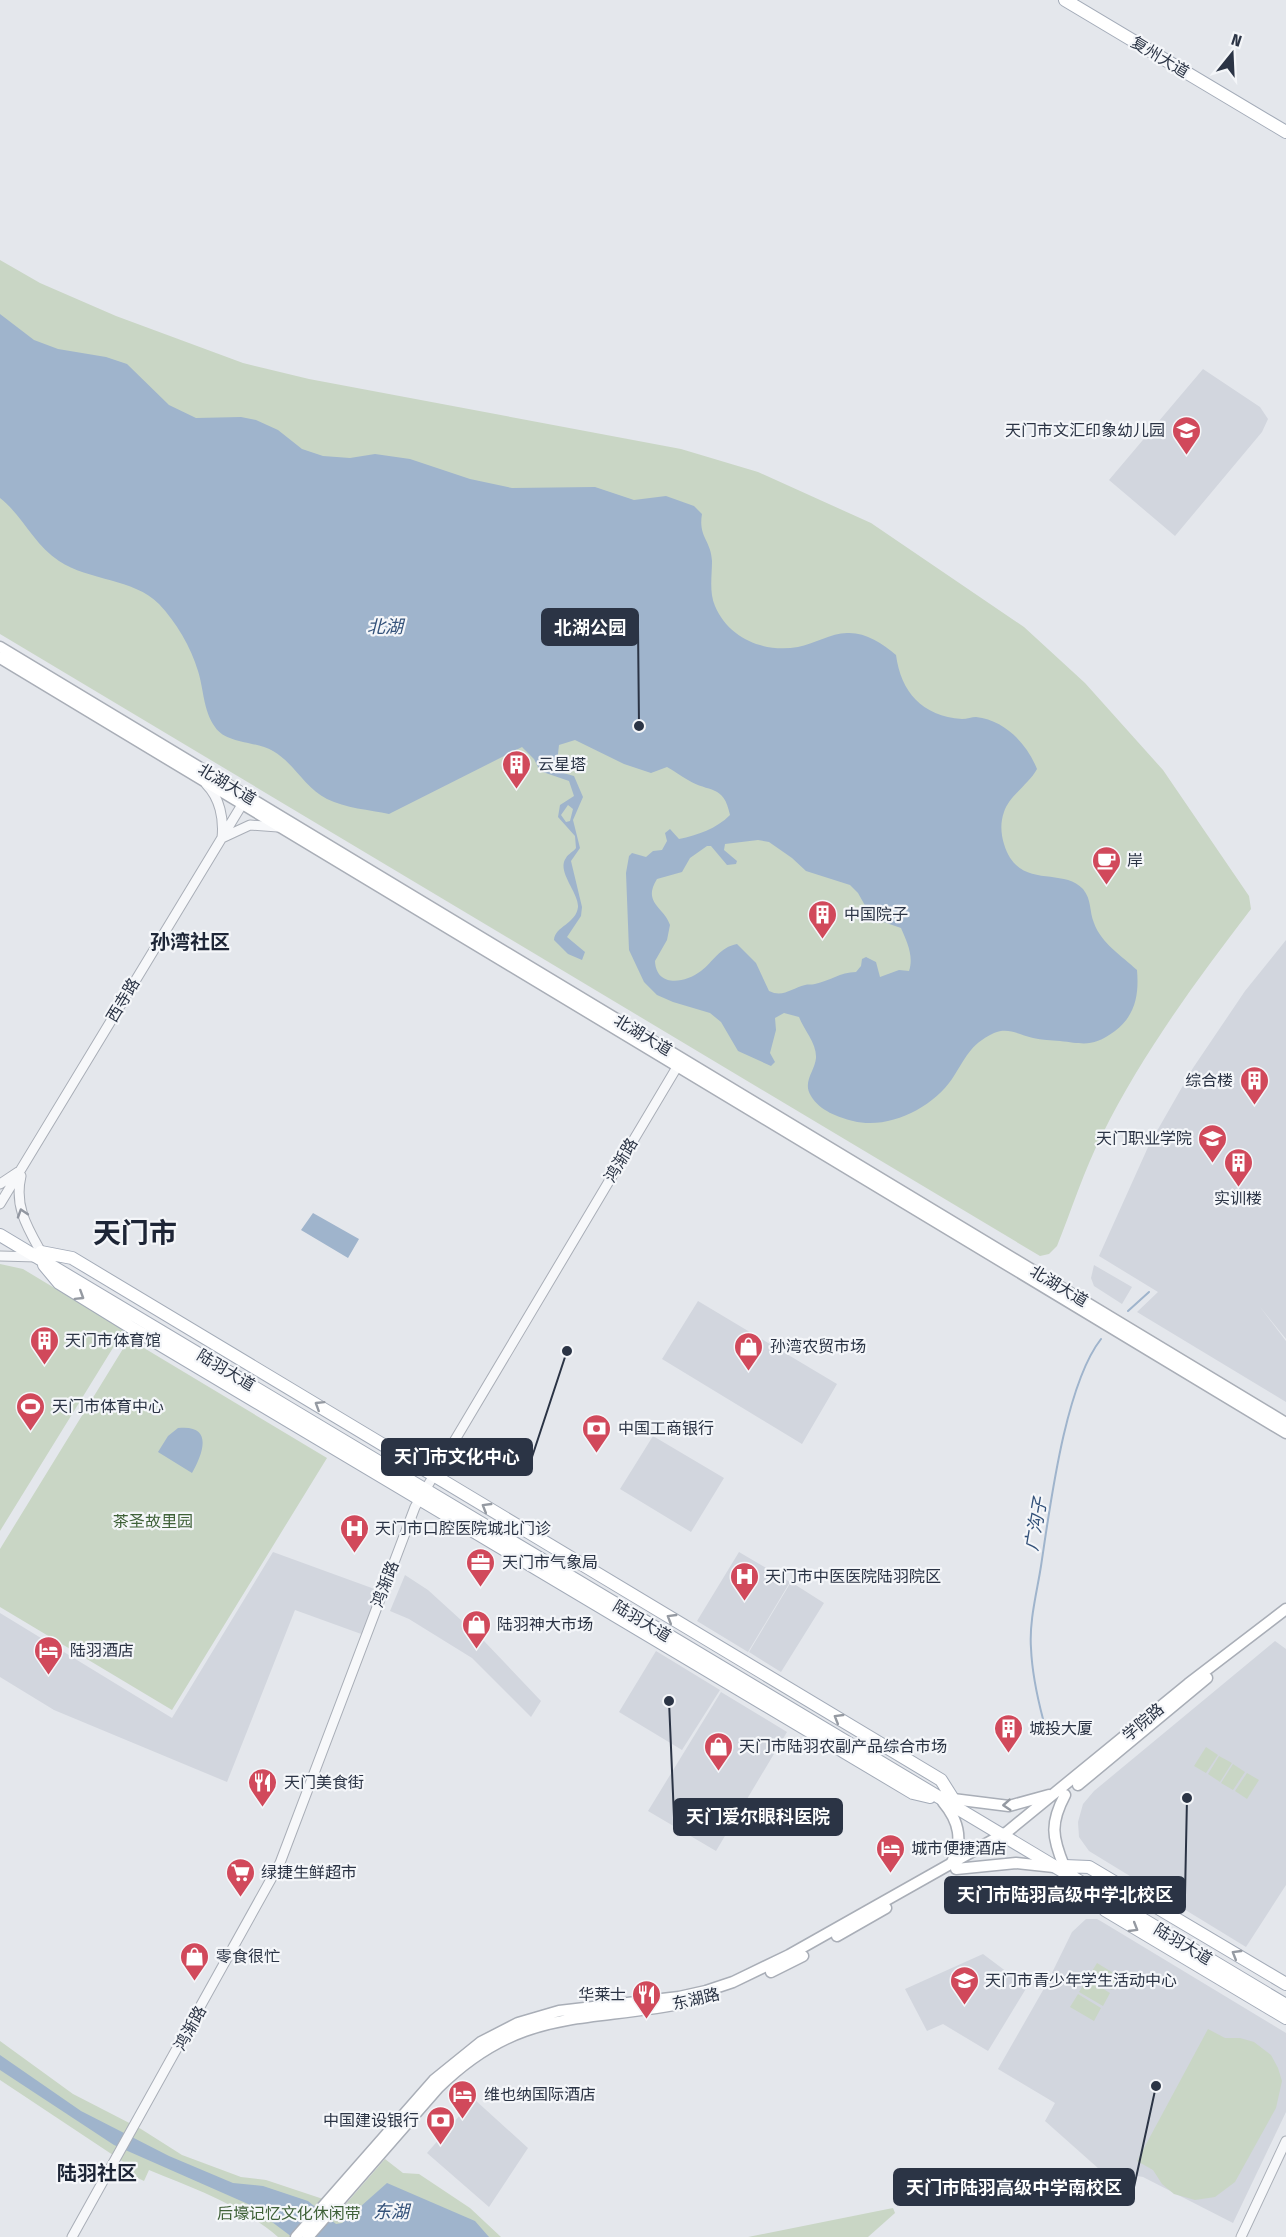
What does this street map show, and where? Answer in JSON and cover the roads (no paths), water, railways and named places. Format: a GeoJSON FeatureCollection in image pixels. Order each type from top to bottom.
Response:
{"type":"FeatureCollection","features":[{"type":"Feature","properties":{"kind":"main road","name":"复州大道"},"geometry":{"type":"LineString","coordinates":[[1065,0],[1286,132]]}},
{"type":"Feature","properties":{"kind":"main road","name":"复州大道"},"geometry":{"type":"LineString","coordinates":[[1079,0],[1286,123]]}},
{"type":"Feature","properties":{"kind":"main road","name":"北湖大道"},"geometry":{"type":"LineString","coordinates":[[0,647],[244,800],[1286,1433]]}},
{"type":"Feature","properties":{"kind":"main road","name":"北湖大道"},"geometry":{"type":"LineString","coordinates":[[0,658],[202,780],[244,800],[281,828],[1286,1424]]}},
{"type":"Feature","properties":{"kind":"main road","name":"陆羽大道"},"geometry":{"type":"LineString","coordinates":[[0,1228],[39,1255],[212,1362],[426,1488]]}},
{"type":"Feature","properties":{"kind":"main road","name":"陆羽大道"},"geometry":{"type":"LineString","coordinates":[[0,1235],[152,1319],[426,1488]]}},
{"type":"Feature","properties":{"kind":"main road"},"geometry":{"type":"LineString","coordinates":[[39,1255],[72,1258],[402,1456],[426,1488],[913,1793],[1009,1806],[1062,1793]]}},
{"type":"Feature","properties":{"kind":"main road"},"geometry":{"type":"LineString","coordinates":[[39,1255],[59,1283],[396,1486],[426,1488],[933,1775],[940,1780],[957,1822],[958,1844],[953,1866],[1016,1863],[1089,1867],[1286,1984]]}},
{"type":"Feature","properties":{"kind":"main road"},"geometry":{"type":"LineString","coordinates":[[152,1319],[188,1327]]}},
{"type":"Feature","properties":{"kind":"main road"},"geometry":{"type":"LineString","coordinates":[[212,1362],[223,1382]]}},
{"type":"Feature","properties":{"kind":"main road","name":"学院路"},"geometry":{"type":"LineString","coordinates":[[1062,1793],[1188,1684],[1286,1609]]}},
{"type":"Feature","properties":{"kind":"main road","name":"学院路"},"geometry":{"type":"LineString","coordinates":[[1007,1836],[1286,1617]]}},
{"type":"Feature","properties":{"kind":"main road"},"geometry":{"type":"LineString","coordinates":[[1059,1866],[1053,1823],[1062,1793]]}},
{"type":"Feature","properties":{"kind":"main road","name":"陆羽大道"},"geometry":{"type":"LineString","coordinates":[[947,1799],[1286,1997]]}},
{"type":"Feature","properties":{"kind":"main road","name":"东湖路"},"geometry":{"type":"LineString","coordinates":[[383,2144],[444,2071],[482,2042],[508,2027],[559,2012],[679,1997],[733,1982],[789,1955],[1007,1836]]}},
{"type":"Feature","properties":{"kind":"main road","name":"陆羽大道"},"geometry":{"type":"LineString","coordinates":[[1059,1866],[1092,1889],[1286,2005]]}},
{"type":"Feature","properties":{"kind":"main road"},"geometry":{"type":"LineString","coordinates":[[1092,1889],[1105,1910],[1286,2018]]}},
{"type":"Feature","properties":{"kind":"main road"},"geometry":{"type":"LineString","coordinates":[[296,2237],[383,2144]]}},
{"type":"Feature","properties":{"kind":"main road"},"geometry":{"type":"LineString","coordinates":[[308,2237],[383,2144]]}},
{"type":"Feature","properties":{"kind":"street"},"geometry":{"type":"LineString","coordinates":[[202,780],[211,789],[220,810],[222,838],[250,825],[268,824],[281,828]]}},
{"type":"Feature","properties":{"kind":"street","name":"西寺路"},"geometry":{"type":"LineString","coordinates":[[0,1204],[244,800]]}},
{"type":"Feature","properties":{"kind":"street","name":"鸿渐路"},"geometry":{"type":"LineString","coordinates":[[72,2237],[133,2132],[280,1863],[426,1488],[680,1063]]}},
{"type":"Feature","properties":{"kind":"street"},"geometry":{"type":"LineString","coordinates":[[0,1184],[22,1169]]}},
{"type":"Feature","properties":{"kind":"street"},"geometry":{"type":"LineString","coordinates":[[0,1256],[39,1255],[18,1201],[22,1169]]}},
{"type":"Feature","properties":{"kind":"street"},"geometry":{"type":"LineString","coordinates":[[1241,2237],[1286,2141]]}},
{"type":"Feature","properties":{"kind":"water","name":"北湖"},"geometry":{"type":"Polygon","coordinates":[[[0,314],[34,340],[58,349],[106,357],[127,364],[169,405],[196,418],[241,417],[256,420],[278,430],[302,449],[323,456],[350,458],[375,454],[410,459],[470,479],[512,488],[595,487],[634,500],[666,496],[694,506],[702,514],[703,533],[711,554],[713,601],[721,617],[739,635],[749,641],[773,648],[804,646],[841,633],[867,636],[896,655],[903,680],[909,691],[925,707],[948,717],[987,719],[1005,728],[1021,742],[1037,769],[1007,806],[1001,824],[1004,844],[1019,868],[1041,876],[1074,882],[1083,889],[1088,897],[1092,919],[1097,930],[1112,949],[1137,970],[1136,996],[1132,1011],[1115,1031],[1101,1040],[1089,1043],[1040,1039],[1009,1031],[999,1031],[973,1047],[943,1090],[908,1114],[895,1119],[867,1123],[835,1115],[819,1106],[809,1091],[808,1081],[816,1053],[799,1017],[784,1013],[775,1018],[776,1030],[770,1053],[775,1062],[771,1066],[738,1051],[721,1022],[710,1013],[657,995],[644,982],[629,950],[626,873],[629,856],[632,853],[646,857],[653,851],[662,850],[667,841],[665,833],[670,829],[679,839],[719,824],[730,815],[724,798],[720,794],[696,784],[667,767],[651,773],[624,764],[575,740],[559,745],[556,771],[574,776],[583,797],[573,820],[580,848],[571,861],[582,907],[581,916],[567,937],[585,952],[582,960],[568,954],[554,940],[558,931],[574,917],[578,907],[564,869],[566,858],[576,848],[575,836],[558,817],[560,805],[574,796],[569,781],[540,771],[534,759],[522,747],[389,814],[350,807],[327,799],[312,789],[287,762],[273,751],[226,737],[220,733],[208,714],[198,671],[187,644],[159,604],[137,589],[71,568],[59,561],[42,547],[0,498],[0,314]],[[568,805],[561,815],[566,822],[570,821],[573,809],[568,805]],[[758,840],[725,844],[724,850],[737,861],[736,864],[727,865],[711,846],[707,846],[690,858],[682,872],[657,879],[653,887],[653,899],[670,925],[667,940],[655,961],[660,975],[672,981],[687,979],[701,971],[726,948],[737,944],[756,963],[769,991],[774,993],[783,993],[805,985],[820,983],[845,973],[856,972],[861,966],[862,959],[866,957],[876,962],[880,977],[899,970],[909,971],[910,954],[901,928],[872,918],[858,893],[850,885],[806,871],[769,842],[758,840]]]}},
{"type":"Feature","properties":{"kind":"water"},"geometry":{"type":"Polygon","coordinates":[[[313,1213],[359,1239],[348,1258],[301,1230],[313,1213]]]}},
{"type":"Feature","properties":{"kind":"water"},"geometry":{"type":"Polygon","coordinates":[[[178,1428],[189,1428],[201,1435],[202,1449],[192,1473],[158,1452],[168,1436],[178,1428]]]}},
{"type":"Feature","properties":{"kind":"water","name":"东湖"},"geometry":{"type":"Polygon","coordinates":[[[0,2055],[81,2111],[169,2156],[233,2183],[263,2186],[308,2201],[336,2224],[342,2223],[387,2183],[475,2221],[489,2237],[292,2237],[248,2204],[114,2145],[0,2070],[0,2055]]]}},
{"type":"Feature","properties":{"kind":"waterway","name":"广沟子"},"geometry":{"type":"LineString","coordinates":[[1128,1311],[1149,1292]]}},
{"type":"Feature","properties":{"kind":"waterway","name":"广沟子"},"geometry":{"type":"LineString","coordinates":[[1043,1719],[1032,1657],[1031,1627],[1034,1607],[1054,1480],[1069,1415],[1088,1360],[1101,1339]]}},
{"type":"Feature","properties":{"kind":"place","name":"天门市文汇印象幼儿园"},"geometry":{"type":"Point","coordinates":[1186,456]}},
{"type":"Feature","properties":{"kind":"place","name":"北湖公园"},"geometry":{"type":"Point","coordinates":[639,726]}},
{"type":"Feature","properties":{"kind":"place","name":"云星塔"},"geometry":{"type":"Point","coordinates":[517,790]}},
{"type":"Feature","properties":{"kind":"place","name":"岸"},"geometry":{"type":"Point","coordinates":[1106,886]}},
{"type":"Feature","properties":{"kind":"place","name":"中国院子"},"geometry":{"type":"Point","coordinates":[823,940]}},
{"type":"Feature","properties":{"kind":"place","name":"综合楼"},"geometry":{"type":"Point","coordinates":[1254,1106]}},
{"type":"Feature","properties":{"kind":"place","name":"天门职业学院"},"geometry":{"type":"Point","coordinates":[1213,1164]}},
{"type":"Feature","properties":{"kind":"place","name":"实训楼"},"geometry":{"type":"Point","coordinates":[1238,1188]}},
{"type":"Feature","properties":{"kind":"place","name":"天门市文化中心"},"geometry":{"type":"Point","coordinates":[567,1351]}},
{"type":"Feature","properties":{"kind":"place","name":"天门市体育馆"},"geometry":{"type":"Point","coordinates":[44,1366]}},
{"type":"Feature","properties":{"kind":"place","name":"孙湾农贸市场"},"geometry":{"type":"Point","coordinates":[749,1372]}},
{"type":"Feature","properties":{"kind":"place","name":"天门市体育中心"},"geometry":{"type":"Point","coordinates":[31,1432]}},
{"type":"Feature","properties":{"kind":"place","name":"中国工商银行"},"geometry":{"type":"Point","coordinates":[597,1454]}},
{"type":"Feature","properties":{"kind":"place","name":"天门市口腔医院城北门诊"},"geometry":{"type":"Point","coordinates":[354,1554]}},
{"type":"Feature","properties":{"kind":"place","name":"天门市气象局"},"geometry":{"type":"Point","coordinates":[481,1588]}},
{"type":"Feature","properties":{"kind":"place","name":"天门市中医医院陆羽院区"},"geometry":{"type":"Point","coordinates":[744,1602]}},
{"type":"Feature","properties":{"kind":"place","name":"陆羽神大市场"},"geometry":{"type":"Point","coordinates":[476,1650]}},
{"type":"Feature","properties":{"kind":"place","name":"陆羽酒店"},"geometry":{"type":"Point","coordinates":[49,1676]}},
{"type":"Feature","properties":{"kind":"place","name":"天门爱尔眼科医院"},"geometry":{"type":"Point","coordinates":[669,1701]}},
{"type":"Feature","properties":{"kind":"place","name":"城投大厦"},"geometry":{"type":"Point","coordinates":[1008,1754]}},
{"type":"Feature","properties":{"kind":"place","name":"天门市陆羽农副产品综合市场"},"geometry":{"type":"Point","coordinates":[718,1772]}},
{"type":"Feature","properties":{"kind":"place","name":"天门市陆羽高级中学北校区"},"geometry":{"type":"Point","coordinates":[1187,1798]}},
{"type":"Feature","properties":{"kind":"place","name":"天门美食街"},"geometry":{"type":"Point","coordinates":[263,1808]}},
{"type":"Feature","properties":{"kind":"place","name":"城市便捷酒店"},"geometry":{"type":"Point","coordinates":[890,1874]}},
{"type":"Feature","properties":{"kind":"place","name":"绿捷生鲜超市"},"geometry":{"type":"Point","coordinates":[240,1898]}},
{"type":"Feature","properties":{"kind":"place","name":"零食很忙"},"geometry":{"type":"Point","coordinates":[195,1982]}},
{"type":"Feature","properties":{"kind":"place","name":"天门市青少年学生活动中心"},"geometry":{"type":"Point","coordinates":[964,2006]}},
{"type":"Feature","properties":{"kind":"place","name":"华莱士"},"geometry":{"type":"Point","coordinates":[647,2020]}},
{"type":"Feature","properties":{"kind":"place","name":"天门市陆羽高级中学南校区"},"geometry":{"type":"Point","coordinates":[1156,2086]}},
{"type":"Feature","properties":{"kind":"place","name":"维也纳国际酒店"},"geometry":{"type":"Point","coordinates":[463,2120]}},
{"type":"Feature","properties":{"kind":"place","name":"中国建设银行"},"geometry":{"type":"Point","coordinates":[440,2146]}},
{"type":"Feature","properties":{"kind":"district","name":"孙湾社区"},"geometry":{"type":"Point","coordinates":[190,942]}},
{"type":"Feature","properties":{"kind":"district","name":"天门市"},"geometry":{"type":"Point","coordinates":[135,1233]}},
{"type":"Feature","properties":{"kind":"district","name":"陆羽社区"},"geometry":{"type":"Point","coordinates":[97,2173]}},
{"type":"Feature","properties":{"kind":"park label","name":"茶圣故里园"},"geometry":{"type":"Point","coordinates":[153,1521]}},
{"type":"Feature","properties":{"kind":"park label","name":"后壕记忆文化休闲带"},"geometry":{"type":"Point","coordinates":[289,2213]}}]}
